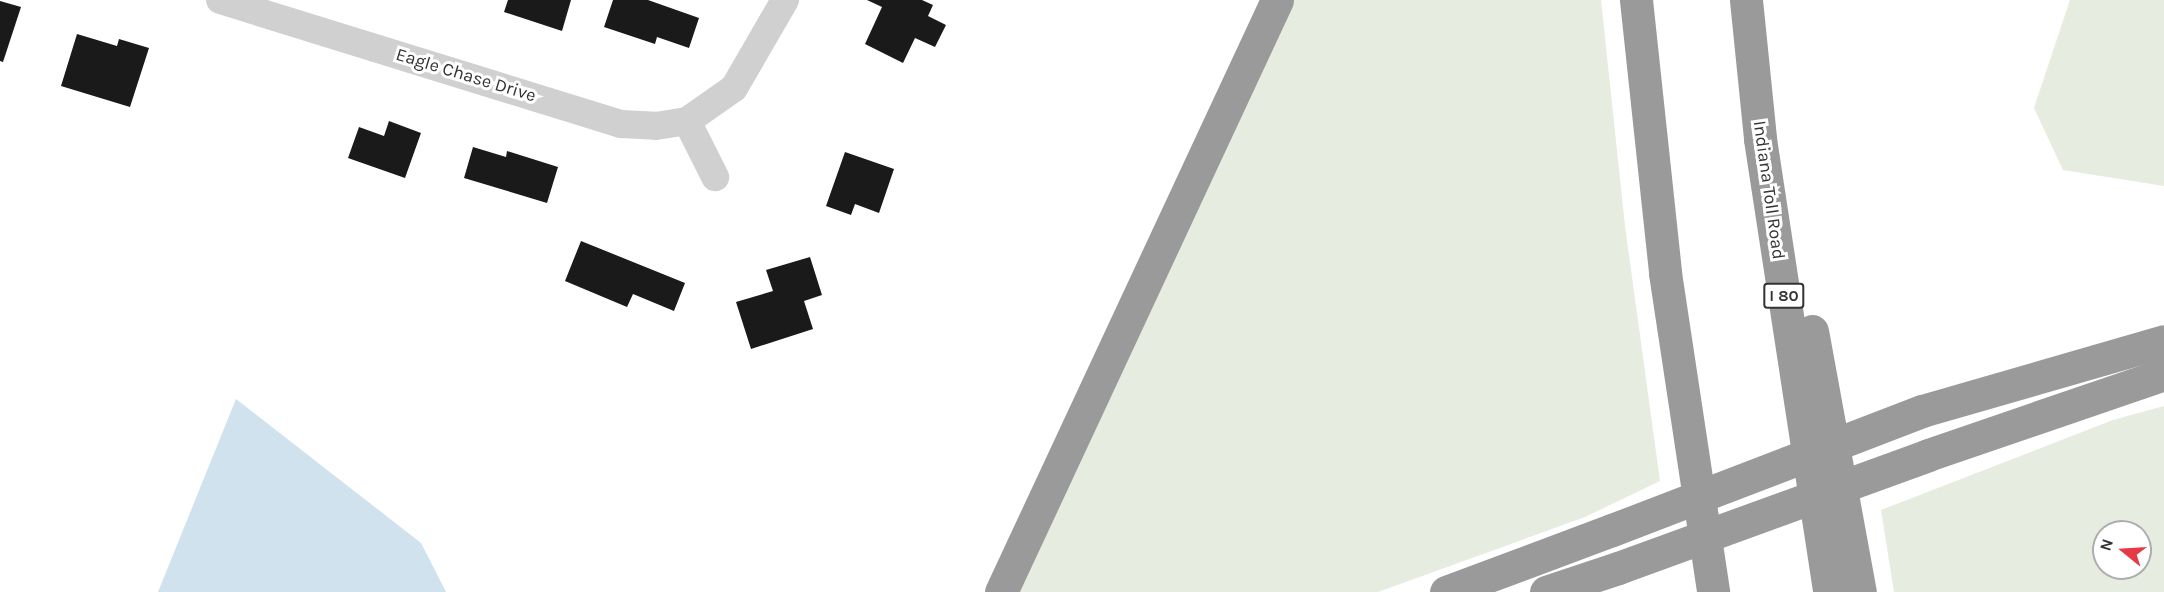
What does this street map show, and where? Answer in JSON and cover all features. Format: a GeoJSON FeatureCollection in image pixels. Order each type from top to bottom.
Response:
{"type":"FeatureCollection","features":[{"type":"Feature","properties":{"kind":"highway"},"geometry":{"type":"LineString","coordinates":[[1001,592],[1277,0]]}},
{"type":"Feature","properties":{"kind":"highway"},"geometry":{"type":"LineString","coordinates":[[1636,0],[1665,273],[1713,592]]}},
{"type":"Feature","properties":{"kind":"highway","name":"Indiana Toll Road"},"geometry":{"type":"LineString","coordinates":[[1746,0],[1760,139],[1829,592]]}},
{"type":"Feature","properties":{"kind":"highway"},"geometry":{"type":"LineString","coordinates":[[1760,139],[1809,319],[1860,592]]}},
{"type":"Feature","properties":{"kind":"highway"},"geometry":{"type":"LineString","coordinates":[[1446,592],[1922,411],[2164,341]]}},
{"type":"Feature","properties":{"kind":"highway"},"geometry":{"type":"LineString","coordinates":[[1546,592],[1928,455],[2164,374]]}},
{"type":"Feature","properties":{"kind":"street","name":"Eagle Chase Drive"},"geometry":{"type":"LineString","coordinates":[[220,0],[621,124],[656,126],[687,120],[711,106],[734,88],[785,0]]}},
{"type":"Feature","properties":{"kind":"street"},"geometry":{"type":"LineString","coordinates":[[687,120],[715,177]]}},
{"type":"Feature","properties":{"kind":"shaded area"},"geometry":{"type":"Polygon","coordinates":[[[1294,0],[1601,0],[1625,226],[1660,481],[1585,517],[1378,592],[1019,592],[1294,0]]]}},
{"type":"Feature","properties":{"kind":"shaded area"},"geometry":{"type":"Polygon","coordinates":[[[2070,0],[2164,0],[2164,186],[2063,170],[2034,108],[2070,0]]]}},
{"type":"Feature","properties":{"kind":"shaded area"},"geometry":{"type":"Polygon","coordinates":[[[2164,406],[2164,592],[1894,592],[1881,510],[2113,420],[2164,406]]]}},
{"type":"Feature","properties":{"kind":"water"},"geometry":{"type":"Polygon","coordinates":[[[236,399],[421,543],[446,592],[158,592],[236,399]]]}},
{"type":"Feature","properties":{"kind":"building"},"geometry":{"type":"Polygon","coordinates":[[[508,0],[571,0],[562,31],[504,12],[508,0]]]}},
{"type":"Feature","properties":{"kind":"building"},"geometry":{"type":"Polygon","coordinates":[[[613,0],[648,0],[699,18],[689,48],[657,37],[655,44],[604,27],[613,0]]]}},
{"type":"Feature","properties":{"kind":"building"},"geometry":{"type":"Polygon","coordinates":[[[867,0],[922,0],[933,5],[928,16],[946,25],[935,47],[915,38],[903,63],[865,44],[882,7],[867,0]]]}},
{"type":"Feature","properties":{"kind":"building"},"geometry":{"type":"Polygon","coordinates":[[[0,1],[21,7],[3,62],[0,61],[0,1]]]}},
{"type":"Feature","properties":{"kind":"building"},"geometry":{"type":"Polygon","coordinates":[[[77,34],[117,46],[119,39],[149,48],[130,107],[61,86],[77,34]]]}},
{"type":"Feature","properties":{"kind":"building"},"geometry":{"type":"Polygon","coordinates":[[[389,121],[421,133],[405,178],[348,158],[359,127],[384,136],[389,121]]]}},
{"type":"Feature","properties":{"kind":"building"},"geometry":{"type":"Polygon","coordinates":[[[473,147],[506,157],[507,151],[558,167],[547,203],[464,178],[473,147]]]}},
{"type":"Feature","properties":{"kind":"building"},"geometry":{"type":"Polygon","coordinates":[[[845,152],[894,169],[879,213],[855,204],[851,215],[826,206],[845,152]]]}},
{"type":"Feature","properties":{"kind":"building"},"geometry":{"type":"Polygon","coordinates":[[[581,241],[685,283],[674,311],[633,294],[627,307],[565,281],[581,241]]]}},
{"type":"Feature","properties":{"kind":"building"},"geometry":{"type":"Polygon","coordinates":[[[810,257],[822,295],[804,301],[813,329],[751,349],[736,302],[773,291],[766,270],[810,257]]]}}]}
